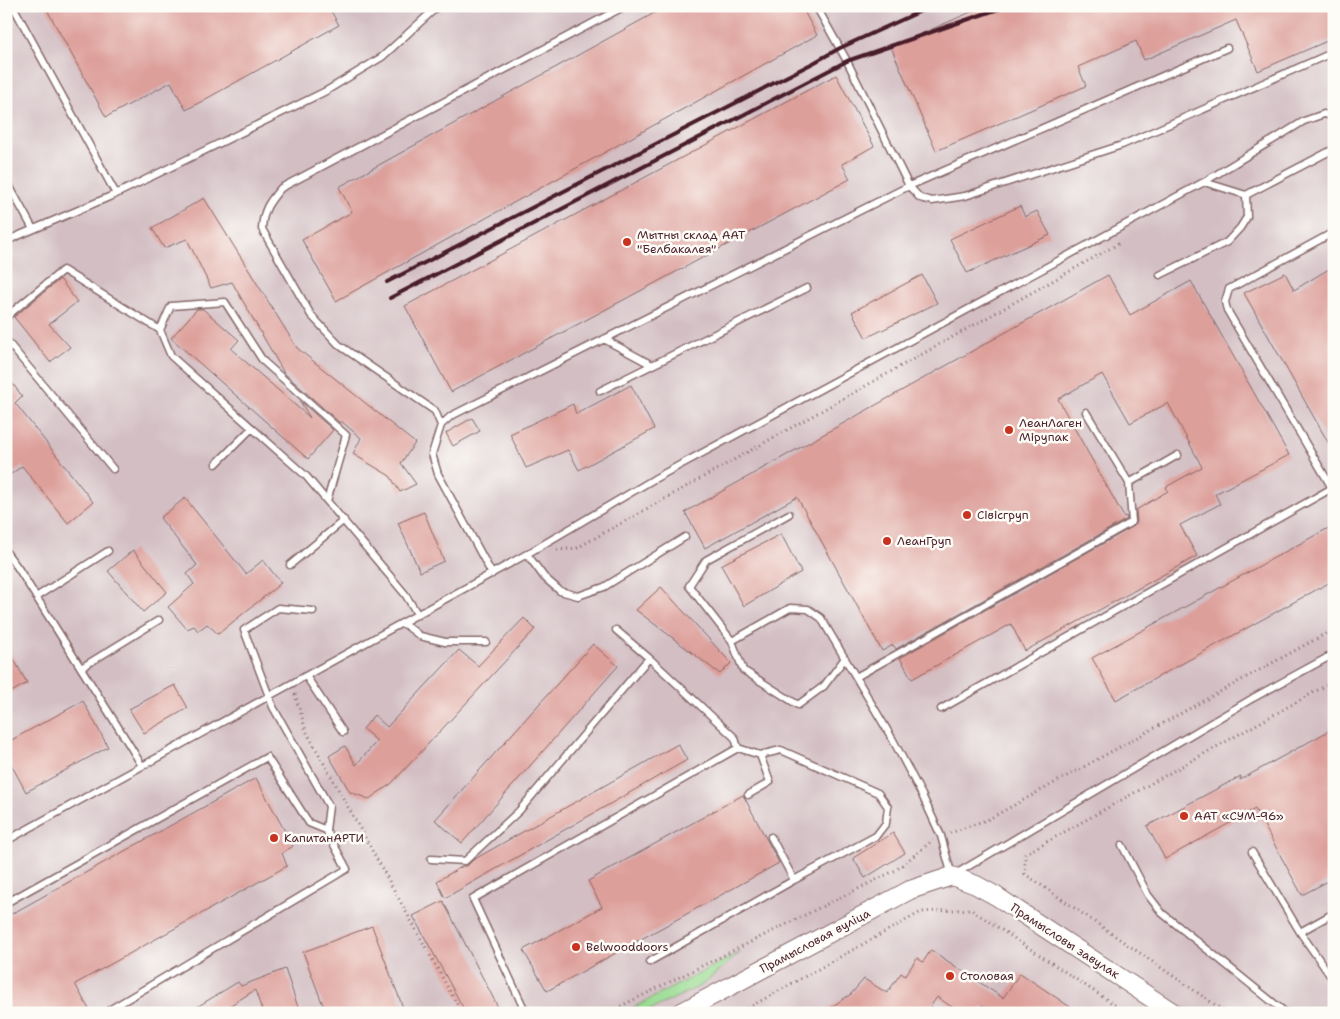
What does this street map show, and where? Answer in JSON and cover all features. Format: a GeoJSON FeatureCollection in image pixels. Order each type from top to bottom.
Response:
{"type":"FeatureCollection","features":[{"type":"Feature","properties":{"kind":"main road","name":"Прамысловая вуліца"},"geometry":{"type":"LineString","coordinates":[[680,1013],[910,890],[952,876]]}},
{"type":"Feature","properties":{"kind":"main road","name":"Прамысловы завулак"},"geometry":{"type":"LineString","coordinates":[[952,876],[976,885],[996,896],[1174,1013]]}},
{"type":"Feature","properties":{"kind":"lane"},"geometry":{"type":"LineString","coordinates":[[13,6],[116,194]]}},
{"type":"Feature","properties":{"kind":"lane"},"geometry":{"type":"LineString","coordinates":[[6,241],[116,194],[326,91],[382,57],[438,6]]}},
{"type":"Feature","properties":{"kind":"lane"},"geometry":{"type":"LineString","coordinates":[[441,425],[435,411],[339,345],[310,315],[262,229],[262,218],[266,206],[281,188],[625,6]]}},
{"type":"Feature","properties":{"kind":"lane"},"geometry":{"type":"LineString","coordinates":[[816,6],[847,61],[909,186],[920,198],[932,201],[964,196],[1122,145],[1334,52]]}},
{"type":"Feature","properties":{"kind":"lane"},"geometry":{"type":"LineString","coordinates":[[492,574],[438,474],[432,454],[441,425],[452,416],[909,186],[1226,48]]}},
{"type":"Feature","properties":{"kind":"lane"},"geometry":{"type":"LineString","coordinates":[[6,841],[528,554],[654,478],[1204,182],[1304,121],[1324,114],[1334,117]]}},
{"type":"Feature","properties":{"kind":"lane"},"geometry":{"type":"LineString","coordinates":[[1204,182],[1246,195],[1334,149]]}},
{"type":"Feature","properties":{"kind":"lane"},"geometry":{"type":"LineString","coordinates":[[6,180],[33,229]]}},
{"type":"Feature","properties":{"kind":"lane"},"geometry":{"type":"LineString","coordinates":[[1160,275],[1227,242],[1247,217],[1246,195]]}},
{"type":"Feature","properties":{"kind":"lane"},"geometry":{"type":"LineString","coordinates":[[941,709],[1333,488],[1227,310],[1225,302],[1229,289],[1334,232]]}},
{"type":"Feature","properties":{"kind":"lane"},"geometry":{"type":"LineString","coordinates":[[6,317],[63,270],[160,330],[171,356],[306,476],[405,594],[418,615]]}},
{"type":"Feature","properties":{"kind":"lane"},"geometry":{"type":"LineString","coordinates":[[600,391],[807,288]]}},
{"type":"Feature","properties":{"kind":"lane"},"geometry":{"type":"LineString","coordinates":[[160,330],[171,306],[225,302],[263,361],[346,435],[327,501]]}},
{"type":"Feature","properties":{"kind":"lane"},"geometry":{"type":"LineString","coordinates":[[604,339],[652,365]]}},
{"type":"Feature","properties":{"kind":"lane"},"geometry":{"type":"LineString","coordinates":[[6,340],[113,469]]}},
{"type":"Feature","properties":{"kind":"lane"},"geometry":{"type":"LineString","coordinates":[[856,677],[1132,522],[1129,482],[1086,412]]}},
{"type":"Feature","properties":{"kind":"lane"},"geometry":{"type":"LineString","coordinates":[[216,464],[252,428]]}},
{"type":"Feature","properties":{"kind":"lane"},"geometry":{"type":"LineString","coordinates":[[1129,482],[1178,455]]}},
{"type":"Feature","properties":{"kind":"lane"},"geometry":{"type":"LineString","coordinates":[[789,514],[706,560],[688,586],[732,641],[743,670],[798,705],[824,686],[845,658]]}},
{"type":"Feature","properties":{"kind":"lane"},"geometry":{"type":"LineString","coordinates":[[290,565],[344,520]]}},
{"type":"Feature","properties":{"kind":"lane"},"geometry":{"type":"LineString","coordinates":[[528,554],[544,577],[560,590],[578,596],[604,587],[685,537]]}},
{"type":"Feature","properties":{"kind":"lane"},"geometry":{"type":"LineString","coordinates":[[36,598],[108,551]]}},
{"type":"Feature","properties":{"kind":"lane"},"geometry":{"type":"LineString","coordinates":[[6,552],[142,766]]}},
{"type":"Feature","properties":{"kind":"lane"},"geometry":{"type":"LineString","coordinates":[[109,1010],[347,869],[326,830],[329,806],[269,697],[244,630],[278,608],[313,611]]}},
{"type":"Feature","properties":{"kind":"lane"},"geometry":{"type":"LineString","coordinates":[[732,641],[790,608],[808,609],[821,618],[893,740],[922,795],[942,836],[952,876],[1253,698],[1334,654]]}},
{"type":"Feature","properties":{"kind":"lane"},"geometry":{"type":"LineString","coordinates":[[81,668],[159,620]]}},
{"type":"Feature","properties":{"kind":"lane"},"geometry":{"type":"LineString","coordinates":[[403,623],[420,636],[445,642],[486,642]]}},
{"type":"Feature","properties":{"kind":"lane"},"geometry":{"type":"LineString","coordinates":[[616,630],[735,738],[738,748]]}},
{"type":"Feature","properties":{"kind":"lane"},"geometry":{"type":"LineString","coordinates":[[431,859],[465,861],[506,824],[649,658]]}},
{"type":"Feature","properties":{"kind":"lane"},"geometry":{"type":"LineString","coordinates":[[306,676],[344,732]]}},
{"type":"Feature","properties":{"kind":"lane"},"geometry":{"type":"LineString","coordinates":[[526,1013],[473,899],[738,748],[760,756],[781,750],[878,793],[888,807],[886,823],[876,836],[649,962]]}},
{"type":"Feature","properties":{"kind":"lane"},"geometry":{"type":"LineString","coordinates":[[748,795],[770,782],[760,756]]}},
{"type":"Feature","properties":{"kind":"lane"},"geometry":{"type":"LineString","coordinates":[[6,903],[267,758],[309,823],[326,830]]}},
{"type":"Feature","properties":{"kind":"lane"},"geometry":{"type":"LineString","coordinates":[[771,837],[794,880]]}},
{"type":"Feature","properties":{"kind":"lane"},"geometry":{"type":"LineString","coordinates":[[1122,846],[1148,895],[1162,913],[1286,1013]]}},
{"type":"Feature","properties":{"kind":"lane"},"geometry":{"type":"LineString","coordinates":[[1252,852],[1300,932],[1334,981]]}},
{"type":"Feature","properties":{"kind":"lane"},"geometry":{"type":"LineString","coordinates":[[1300,932],[1334,913]]}},
{"type":"Feature","properties":{"kind":"path"},"geometry":{"type":"LineString","coordinates":[[547,543],[555,550],[576,548],[1120,243]]}},
{"type":"Feature","properties":{"kind":"path"},"geometry":{"type":"LineString","coordinates":[[608,1013],[896,870],[934,839],[989,819],[1334,629]]}},
{"type":"Feature","properties":{"kind":"path"},"geometry":{"type":"LineString","coordinates":[[1227,1013],[1025,874],[1025,854],[1334,681]]}},
{"type":"Feature","properties":{"kind":"path"},"geometry":{"type":"LineString","coordinates":[[294,683],[295,697],[306,731],[462,1013]]}},
{"type":"Feature","properties":{"kind":"path"},"geometry":{"type":"LineString","coordinates":[[739,1013],[921,912],[970,909],[1127,1013]]}},
{"type":"Feature","properties":{"kind":"shaded area"},"geometry":{"type":"Polygon","coordinates":[[[6,6],[1334,6],[1334,1013],[6,1013],[6,6]]]}},
{"type":"Feature","properties":{"kind":"green space"},"geometry":{"type":"Polygon","coordinates":[[[741,952],[702,985],[644,1013],[623,1013],[741,952]]]}},
{"type":"Feature","properties":{"kind":"building"},"geometry":{"type":"Polygon","coordinates":[[[45,6],[328,6],[339,25],[186,110],[171,82],[106,117],[45,6]]]}},
{"type":"Feature","properties":{"kind":"building"},"geometry":{"type":"Polygon","coordinates":[[[667,6],[801,6],[817,35],[336,301],[302,240],[352,212],[339,187],[667,6]]]}},
{"type":"Feature","properties":{"kind":"building"},"geometry":{"type":"Polygon","coordinates":[[[977,6],[1334,6],[1334,38],[1258,71],[1236,20],[1144,60],[1136,41],[1078,67],[1086,86],[936,151],[891,47],[978,9],[977,6]]]}},
{"type":"Feature","properties":{"kind":"building","name":"Мытны склад ААТ \"Белбакалея\""},"geometry":{"type":"Polygon","coordinates":[[[836,75],[874,146],[842,164],[850,179],[451,392],[405,306],[836,75]]]}},
{"type":"Feature","properties":{"kind":"building"},"geometry":{"type":"Polygon","coordinates":[[[204,198],[297,348],[415,443],[401,463],[416,484],[400,492],[390,476],[353,454],[361,438],[341,421],[340,423],[284,373],[232,282],[211,288],[187,239],[164,248],[152,228],[204,198]]]}},
{"type":"Feature","properties":{"kind":"building"},"geometry":{"type":"Polygon","coordinates":[[[1020,206],[1025,217],[1037,211],[1050,235],[967,273],[950,239],[1020,206]]]}},
{"type":"Feature","properties":{"kind":"building"},"geometry":{"type":"Polygon","coordinates":[[[1334,266],[1334,453],[1244,293],[1285,273],[1294,290],[1334,266]]]}},
{"type":"Feature","properties":{"kind":"building"},"geometry":{"type":"Polygon","coordinates":[[[922,275],[937,303],[866,338],[852,312],[922,275]]]}},
{"type":"Feature","properties":{"kind":"building"},"geometry":{"type":"Polygon","coordinates":[[[1108,275],[1130,315],[1191,281],[1289,455],[1215,494],[1220,504],[1180,525],[1197,556],[1025,651],[1011,624],[912,679],[900,658],[1134,526],[1137,522],[1136,510],[1168,491],[1166,487],[1202,467],[1168,403],[1130,423],[1102,374],[1058,399],[1124,517],[1126,516],[1127,519],[896,649],[893,645],[882,651],[797,497],[705,548],[685,512],[1108,275]]]}},
{"type":"Feature","properties":{"kind":"building"},"geometry":{"type":"Polygon","coordinates":[[[60,279],[77,302],[49,324],[70,347],[50,362],[14,317],[60,279]]]}},
{"type":"Feature","properties":{"kind":"building"},"geometry":{"type":"Polygon","coordinates":[[[197,309],[203,309],[239,340],[231,349],[310,418],[300,401],[333,430],[308,459],[171,338],[197,309]]]}},
{"type":"Feature","properties":{"kind":"building"},"geometry":{"type":"Polygon","coordinates":[[[6,375],[22,396],[15,403],[93,502],[68,523],[22,466],[6,478],[6,375]]]}},
{"type":"Feature","properties":{"kind":"building"},"geometry":{"type":"Polygon","coordinates":[[[631,385],[654,429],[579,470],[568,450],[526,468],[510,434],[573,404],[576,414],[631,385]]]}},
{"type":"Feature","properties":{"kind":"building"},"geometry":{"type":"Polygon","coordinates":[[[472,418],[480,431],[453,446],[446,433],[472,418]]]}},
{"type":"Feature","properties":{"kind":"building"},"geometry":{"type":"Polygon","coordinates":[[[185,498],[246,574],[263,560],[281,583],[218,634],[207,624],[198,631],[194,626],[187,629],[168,607],[194,584],[187,574],[197,565],[160,518],[185,498]]]}},
{"type":"Feature","properties":{"kind":"building"},"geometry":{"type":"Polygon","coordinates":[[[424,512],[444,561],[420,572],[398,523],[424,512]]]}},
{"type":"Feature","properties":{"kind":"building"},"geometry":{"type":"Polygon","coordinates":[[[1334,525],[1334,580],[1116,700],[1092,658],[1334,525]]]}},
{"type":"Feature","properties":{"kind":"building"},"geometry":{"type":"Polygon","coordinates":[[[781,534],[801,572],[744,606],[721,565],[781,534]]]}},
{"type":"Feature","properties":{"kind":"building"},"geometry":{"type":"Polygon","coordinates":[[[133,550],[167,592],[143,612],[108,571],[133,550]]]}},
{"type":"Feature","properties":{"kind":"building"},"geometry":{"type":"Polygon","coordinates":[[[661,587],[731,663],[720,674],[636,610],[661,587]]]}},
{"type":"Feature","properties":{"kind":"building"},"geometry":{"type":"Polygon","coordinates":[[[524,618],[535,629],[391,784],[369,799],[350,792],[329,756],[345,746],[356,765],[377,741],[363,729],[374,715],[387,727],[459,650],[478,666],[524,618]]]}},
{"type":"Feature","properties":{"kind":"building"},"geometry":{"type":"Polygon","coordinates":[[[593,644],[618,666],[462,843],[435,820],[593,644]]]}},
{"type":"Feature","properties":{"kind":"building"},"geometry":{"type":"Polygon","coordinates":[[[6,645],[27,683],[6,695],[6,645]]]}},
{"type":"Feature","properties":{"kind":"building"},"geometry":{"type":"Polygon","coordinates":[[[175,685],[188,708],[144,733],[129,709],[175,685]]]}},
{"type":"Feature","properties":{"kind":"building"},"geometry":{"type":"Polygon","coordinates":[[[83,701],[108,747],[26,792],[6,755],[6,743],[83,701]]]}},
{"type":"Feature","properties":{"kind":"building"},"geometry":{"type":"Polygon","coordinates":[[[1334,728],[1334,878],[1302,895],[1255,809],[1165,859],[1147,826],[1241,776],[1240,780],[1334,728]]]}},
{"type":"Feature","properties":{"kind":"building"},"geometry":{"type":"Polygon","coordinates":[[[678,744],[687,760],[445,898],[437,881],[463,866],[467,866],[473,860],[678,744]]]}},
{"type":"Feature","properties":{"kind":"building"},"geometry":{"type":"Polygon","coordinates":[[[256,778],[293,846],[282,853],[287,866],[75,984],[91,1013],[6,1013],[6,917],[256,778]]]}},
{"type":"Feature","properties":{"kind":"building"},"geometry":{"type":"Polygon","coordinates":[[[743,795],[779,863],[547,991],[523,950],[602,907],[588,881],[743,795]]]}},
{"type":"Feature","properties":{"kind":"building"},"geometry":{"type":"Polygon","coordinates":[[[893,833],[905,853],[865,878],[853,858],[893,833]]]}},
{"type":"Feature","properties":{"kind":"building"},"geometry":{"type":"Polygon","coordinates":[[[443,901],[501,1013],[466,1013],[413,916],[443,901]]]}},
{"type":"Feature","properties":{"kind":"building"},"geometry":{"type":"Polygon","coordinates":[[[372,926],[405,1013],[326,1013],[303,952],[372,926]]]}},
{"type":"Feature","properties":{"kind":"building"},"geometry":{"type":"Polygon","coordinates":[[[931,950],[1003,998],[1020,973],[1079,1013],[992,1013],[982,1006],[977,1013],[961,1013],[937,997],[926,1013],[822,1013],[851,994],[864,979],[887,993],[901,973],[905,976],[917,958],[923,962],[931,950]]]}},
{"type":"Feature","properties":{"kind":"building"},"geometry":{"type":"Polygon","coordinates":[[[285,969],[300,1013],[263,1013],[255,990],[218,1013],[187,1013],[238,982],[241,986],[285,969]]]}},
{"type":"Feature","properties":{"kind":"railway"},"geometry":{"type":"LineString","coordinates":[[387,282],[840,48],[932,6]]}},
{"type":"Feature","properties":{"kind":"railway"},"geometry":{"type":"LineString","coordinates":[[390,298],[847,61],[1007,6]]}},
{"type":"Feature","properties":{"kind":"place","name":"Мытны склад ААТ \"Белбакалея\""},"geometry":{"type":"Point","coordinates":[627,242]}},
{"type":"Feature","properties":{"kind":"place","name":"ЛеанЛаген Мірупак"},"geometry":{"type":"Point","coordinates":[1009,430]}},
{"type":"Feature","properties":{"kind":"place","name":"Сівісгруп"},"geometry":{"type":"Point","coordinates":[967,515]}},
{"type":"Feature","properties":{"kind":"place","name":"ЛеанГруп"},"geometry":{"type":"Point","coordinates":[887,541]}},
{"type":"Feature","properties":{"kind":"place","name":"ААТ «СУМ-96»"},"geometry":{"type":"Point","coordinates":[1184,816]}},
{"type":"Feature","properties":{"kind":"place","name":"КапитанАРТИ"},"geometry":{"type":"Point","coordinates":[274,838]}},
{"type":"Feature","properties":{"kind":"place","name":"Belwooddoors"},"geometry":{"type":"Point","coordinates":[576,947]}},
{"type":"Feature","properties":{"kind":"place","name":"Столовая"},"geometry":{"type":"Point","coordinates":[950,976]}}]}
